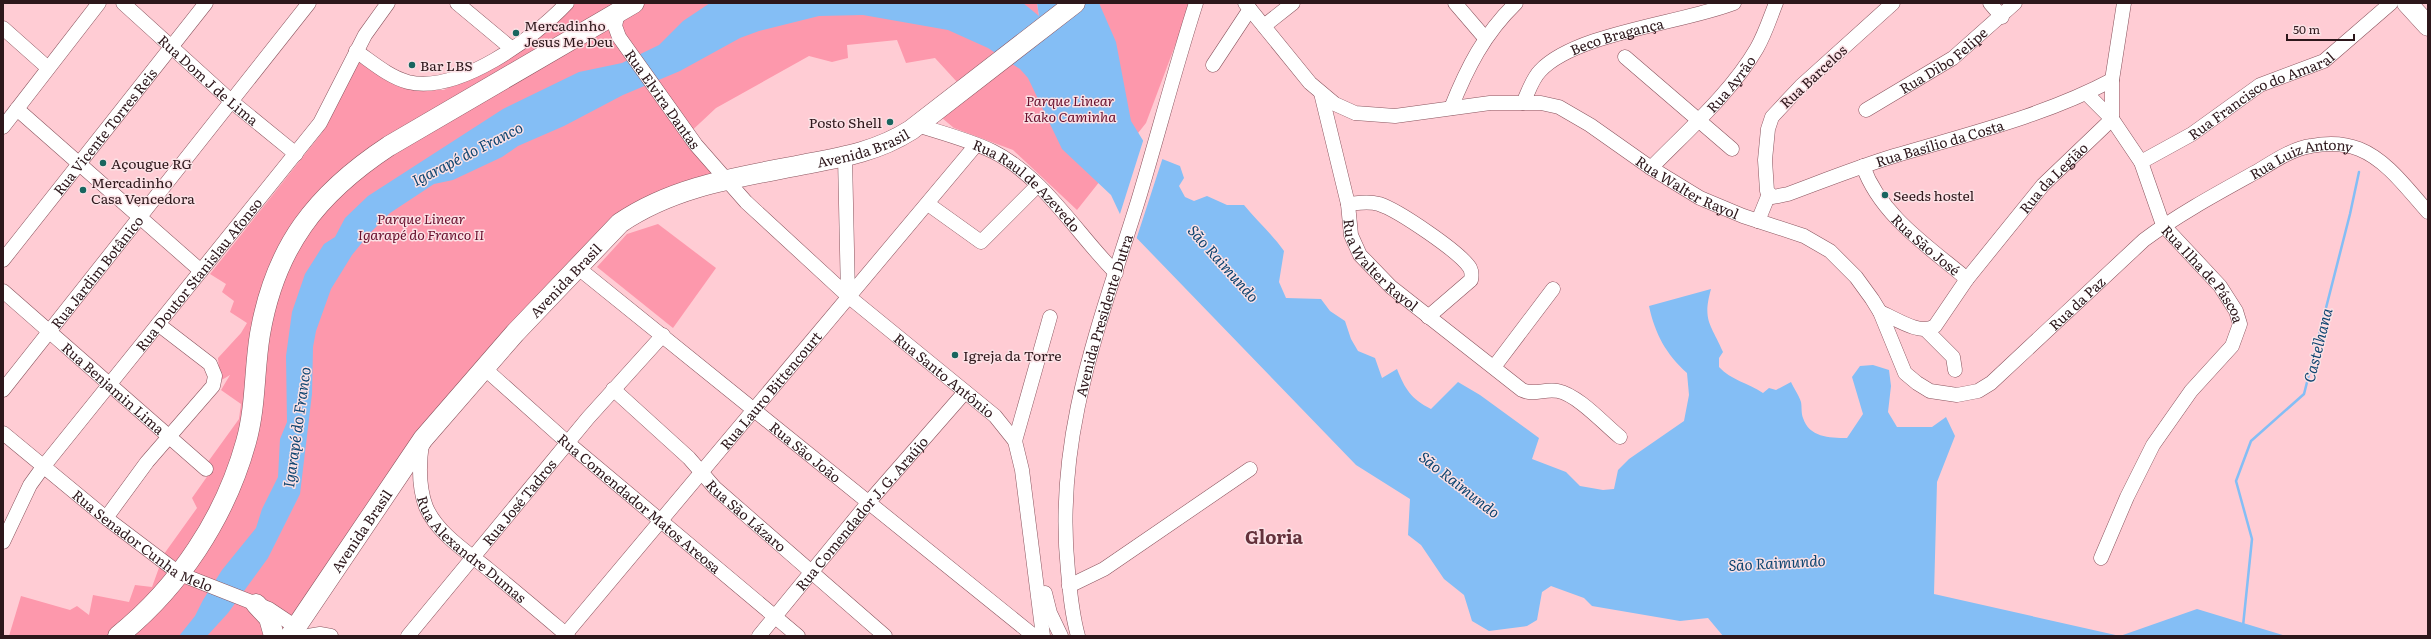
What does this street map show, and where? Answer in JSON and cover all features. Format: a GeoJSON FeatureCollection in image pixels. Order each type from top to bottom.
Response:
{"type":"FeatureCollection","features":[{"type":"Feature","properties":{"kind":"highway","name":"Avenida Brasil"},"geometry":{"type":"LineString","coordinates":[[298,633],[423,439],[484,368],[615,227],[639,210],[681,191],[725,179],[845,157],[885,145],[917,125],[1075,3]]}},
{"type":"Feature","properties":{"kind":"highway"},"geometry":{"type":"LineString","coordinates":[[2407,3],[2428,26]]}},
{"type":"Feature","properties":{"kind":"highway"},"geometry":{"type":"LineString","coordinates":[[118,636],[150,608],[180,574],[216,517],[234,478],[246,442],[254,399],[260,335],[268,297],[279,268],[292,241],[316,206],[359,166],[389,146],[626,7]]}},
{"type":"Feature","properties":{"kind":"highway"},"geometry":{"type":"LineString","coordinates":[[253,603],[269,618],[274,636]]}},
{"type":"Feature","properties":{"kind":"street"},"geometry":{"type":"LineString","coordinates":[[3,127],[99,3]]}},
{"type":"Feature","properties":{"kind":"street","name":"Rua Dom J de Lima"},"geometry":{"type":"LineString","coordinates":[[123,3],[231,101],[296,154]]}},
{"type":"Feature","properties":{"kind":"street","name":"Rua Vicente Torres Reis"},"geometry":{"type":"LineString","coordinates":[[3,260],[172,48],[206,3]]}},
{"type":"Feature","properties":{"kind":"street","name":"Rua Jardim Botânico"},"geometry":{"type":"LineString","coordinates":[[3,390],[309,3]]}},
{"type":"Feature","properties":{"kind":"street","name":"Rua Doutor Stanislau Afonso"},"geometry":{"type":"LineString","coordinates":[[3,542],[30,485],[43,467],[320,123],[356,51],[388,3]]}},
{"type":"Feature","properties":{"kind":"street"},"geometry":{"type":"LineString","coordinates":[[458,3],[511,48]]}},
{"type":"Feature","properties":{"kind":"street"},"geometry":{"type":"LineString","coordinates":[[356,51],[397,78],[424,84],[455,78],[482,66],[541,28],[567,3]]}},
{"type":"Feature","properties":{"kind":"street","name":"Avenida Presidente Dutra"},"geometry":{"type":"LineString","coordinates":[[1078,636],[1069,586],[1065,510],[1071,439],[1090,355],[1167,107],[1177,64],[1196,3]]}},
{"type":"Feature","properties":{"kind":"street"},"geometry":{"type":"LineString","coordinates":[[1264,26],[1294,3]]}},
{"type":"Feature","properties":{"kind":"street"},"geometry":{"type":"LineString","coordinates":[[1455,3],[1485,38]]}},
{"type":"Feature","properties":{"kind":"street"},"geometry":{"type":"LineString","coordinates":[[1451,108],[1460,83],[1485,38],[1516,3]]}},
{"type":"Feature","properties":{"kind":"street","name":"Beco Bragança"},"geometry":{"type":"LineString","coordinates":[[1523,103],[1539,71],[1559,55],[1601,39],[1713,11],[1734,3]]}},
{"type":"Feature","properties":{"kind":"street","name":"Rua Barcelos"},"geometry":{"type":"LineString","coordinates":[[1768,192],[1765,160],[1768,129],[1772,118],[1801,86],[1893,3]]}},
{"type":"Feature","properties":{"kind":"street"},"geometry":{"type":"LineString","coordinates":[[1990,3],[2002,17]]}},
{"type":"Feature","properties":{"kind":"street","name":"Rua Dibo Felipe"},"geometry":{"type":"LineString","coordinates":[[1866,110],[1953,58],[2002,17],[2016,3]]}},
{"type":"Feature","properties":{"kind":"street"},"geometry":{"type":"LineString","coordinates":[[2112,119],[2112,80],[2124,3]]}},
{"type":"Feature","properties":{"kind":"street","name":"Rua Francisco do Amaral"},"geometry":{"type":"LineString","coordinates":[[2142,162],[2192,134],[2260,85],[2324,61],[2391,3]]}},
{"type":"Feature","properties":{"kind":"street","name":"Rua Ayrão"},"geometry":{"type":"LineString","coordinates":[[1651,168],[1697,121],[1746,64],[1763,38],[1770,5]]}},
{"type":"Feature","properties":{"kind":"street"},"geometry":{"type":"LineString","coordinates":[[1213,65],[1247,6]]}},
{"type":"Feature","properties":{"kind":"street","name":"Rua Walter Rayol"},"geometry":{"type":"LineString","coordinates":[[1247,6],[1301,73],[1321,93],[1344,109],[1369,115],[1395,116],[1490,103],[1523,103],[1559,107],[1590,125],[1651,168],[1700,198],[1804,236],[1830,251],[1856,277],[1880,312],[1897,360],[1905,373],[1917,383],[1930,391],[1957,394],[1978,391],[1991,383]]}},
{"type":"Feature","properties":{"kind":"street","name":"Rua Elvira Dantas"},"geometry":{"type":"LineString","coordinates":[[626,7],[616,26],[624,44],[696,145],[725,179]]}},
{"type":"Feature","properties":{"kind":"street"},"geometry":{"type":"LineString","coordinates":[[5,34],[48,68]]}},
{"type":"Feature","properties":{"kind":"street"},"geometry":{"type":"LineString","coordinates":[[1625,57],[1697,121],[1732,149]]}},
{"type":"Feature","properties":{"kind":"street","name":"Rua Basílio da Costa"},"geometry":{"type":"LineString","coordinates":[[1768,192],[1773,197],[1788,194],[1863,166],[1964,138],[2087,94],[2112,80]]}},
{"type":"Feature","properties":{"kind":"street","name":"Rua Walter Rayol"},"geometry":{"type":"LineString","coordinates":[[1321,93],[1348,204],[1351,235],[1360,256],[1391,287],[1428,317],[1529,393],[1551,390],[1566,394],[1620,437]]}},
{"type":"Feature","properties":{"kind":"street","name":"Rua Ilha de Páscoa"},"geometry":{"type":"LineString","coordinates":[[2087,94],[2112,119],[2142,162],[2163,225],[2220,286],[2236,312],[2240,324],[2232,346],[2191,390],[2154,446],[2127,497],[2101,558]]}},
{"type":"Feature","properties":{"kind":"street"},"geometry":{"type":"LineString","coordinates":[[17,109],[79,164],[142,216],[202,271]]}},
{"type":"Feature","properties":{"kind":"street","name":"Rua da Legião"},"geometry":{"type":"LineString","coordinates":[[1926,330],[1931,329],[1939,322],[1967,279],[2043,185],[2112,119]]}},
{"type":"Feature","properties":{"kind":"street","name":"Rua Raul de Azevedo"},"geometry":{"type":"LineString","coordinates":[[917,125],[976,145],[1002,157],[1037,186],[1116,273]]}},
{"type":"Feature","properties":{"kind":"street","name":"Rua Luiz Antony"},"geometry":{"type":"LineString","coordinates":[[2163,225],[2286,155],[2310,146],[2326,144],[2358,149],[2372,155],[2385,165],[2428,212]]}},
{"type":"Feature","properties":{"kind":"street","name":"Rua Lauro Bittencourt"},"geometry":{"type":"LineString","coordinates":[[566,635],[848,296],[928,204],[976,145]]}},
{"type":"Feature","properties":{"kind":"street"},"geometry":{"type":"LineString","coordinates":[[845,157],[848,296]]}},
{"type":"Feature","properties":{"kind":"street","name":"Rua São José"},"geometry":{"type":"LineString","coordinates":[[1863,166],[1873,188],[1911,233],[1967,279]]}},
{"type":"Feature","properties":{"kind":"street","name":"Rua Santo Antônio"},"geometry":{"type":"LineString","coordinates":[[725,179],[760,216],[848,296],[995,416],[1015,441],[1022,470],[1043,636]]}},
{"type":"Feature","properties":{"kind":"street"},"geometry":{"type":"LineString","coordinates":[[928,204],[981,242],[1037,186]]}},
{"type":"Feature","properties":{"kind":"street"},"geometry":{"type":"LineString","coordinates":[[1758,220],[1768,192]]}},
{"type":"Feature","properties":{"kind":"street","name":"Rua Walter Rayol"},"geometry":{"type":"LineString","coordinates":[[1348,204],[1368,202],[1390,209],[1420,228],[1465,262],[1470,268],[1471,280],[1428,317]]}},
{"type":"Feature","properties":{"kind":"street","name":"Rua da Paz"},"geometry":{"type":"LineString","coordinates":[[1991,383],[2122,258],[2163,225]]}},
{"type":"Feature","properties":{"kind":"street","name":"Rua São João"},"geometry":{"type":"LineString","coordinates":[[578,267],[1034,636]]}},
{"type":"Feature","properties":{"kind":"street"},"geometry":{"type":"LineString","coordinates":[[1494,367],[1552,289]]}},
{"type":"Feature","properties":{"kind":"street","name":"Rua Benjamin Lima"},"geometry":{"type":"LineString","coordinates":[[3,291],[206,469]]}},
{"type":"Feature","properties":{"kind":"street"},"geometry":{"type":"LineString","coordinates":[[1880,312],[1926,330],[1954,357],[1955,370]]}},
{"type":"Feature","properties":{"kind":"street"},"geometry":{"type":"LineString","coordinates":[[1015,441],[1050,317]]}},
{"type":"Feature","properties":{"kind":"street"},"geometry":{"type":"LineString","coordinates":[[106,518],[130,483],[213,386],[216,376],[210,364],[158,324]]}},
{"type":"Feature","properties":{"kind":"street","name":"Rua José Tadros"},"geometry":{"type":"LineString","coordinates":[[408,636],[613,389],[663,335]]}},
{"type":"Feature","properties":{"kind":"street","name":"Rua Comendador Matos Areosa"},"geometry":{"type":"LineString","coordinates":[[484,368],[568,443],[662,520],[798,636]]}},
{"type":"Feature","properties":{"kind":"street","name":"Rua São Lázaro"},"geometry":{"type":"LineString","coordinates":[[613,389],[702,473],[715,488],[812,570],[885,636]]}},
{"type":"Feature","properties":{"kind":"street","name":"Rua Comendador J. G. Araújo"},"geometry":{"type":"LineString","coordinates":[[759,636],[868,503],[965,392]]}},
{"type":"Feature","properties":{"kind":"street","name":"Rua Senador Cunha Melo"},"geometry":{"type":"LineString","coordinates":[[3,433],[106,518],[180,574],[275,611],[298,633]]}},
{"type":"Feature","properties":{"kind":"street","name":"Rua Alexandre Dumas"},"geometry":{"type":"LineString","coordinates":[[423,439],[420,473],[426,506],[440,528],[566,635]]}},
{"type":"Feature","properties":{"kind":"street"},"geometry":{"type":"LineString","coordinates":[[1069,586],[1104,569],[1250,469]]}},
{"type":"Feature","properties":{"kind":"street"},"geometry":{"type":"LineString","coordinates":[[1031,534],[1050,613],[1061,636]]}},
{"type":"Feature","properties":{"kind":"street"},"geometry":{"type":"LineString","coordinates":[[298,633],[332,636]]}},
{"type":"Feature","properties":{"kind":"green space","name":"Parque Linear Igarapé do Franco II"},"geometry":{"type":"Polygon","coordinates":[[[576,3],[1037,3],[1039,16],[957,82],[935,58],[906,63],[897,40],[847,45],[848,58],[832,62],[809,56],[716,108],[685,137],[717,176],[574,260],[280,636],[9,636],[21,596],[70,610],[77,606],[89,615],[93,595],[129,602],[135,585],[152,587],[164,554],[197,508],[192,498],[211,471],[205,466],[239,419],[241,404],[221,390],[230,375],[220,381],[218,358],[241,333],[247,323],[230,312],[234,301],[222,292],[226,284],[210,274],[321,134],[359,61],[395,85],[416,90],[444,90],[523,48],[547,32],[576,3]]]}},
{"type":"Feature","properties":{"kind":"green space","name":"Parque Linear Kako Caminha"},"geometry":{"type":"Polygon","coordinates":[[[1093,3],[1191,3],[1146,123],[1077,210],[1013,150],[954,128],[942,118],[1093,3]]]}},
{"type":"Feature","properties":{"kind":"green space"},"geometry":{"type":"Polygon","coordinates":[[[658,224],[716,268],[673,328],[597,267],[627,234],[658,224]]]}},
{"type":"Feature","properties":{"kind":"water"},"geometry":{"type":"Polygon","coordinates":[[[710,3],[1023,3],[1039,16],[1037,3],[1099,3],[1116,42],[1131,121],[1152,155],[1180,166],[1184,178],[1179,186],[1185,197],[1194,201],[1207,196],[1227,205],[1244,205],[1284,251],[1279,282],[1286,298],[1321,299],[1330,311],[1345,321],[1351,339],[1358,351],[1375,358],[1382,378],[1397,369],[1406,388],[1418,401],[1424,405],[1431,409],[1458,382],[1480,395],[1539,438],[1532,459],[1566,472],[1580,486],[1603,490],[1614,489],[1618,470],[1629,459],[1684,421],[1689,395],[1687,373],[1667,351],[1662,343],[1651,316],[1649,306],[1711,289],[1707,308],[1709,322],[1723,352],[1719,358],[1719,367],[1734,378],[1763,393],[1769,388],[1776,390],[1791,382],[1800,399],[1802,416],[1806,424],[1815,433],[1833,438],[1847,438],[1863,414],[1852,377],[1860,366],[1873,365],[1889,370],[1891,386],[1888,412],[1897,427],[1932,427],[1946,417],[1955,436],[1937,482],[1934,594],[2120,636],[1723,636],[1708,618],[1680,621],[1592,606],[1584,598],[1551,586],[1542,592],[1537,620],[1527,626],[1489,631],[1472,621],[1464,595],[1444,579],[1421,545],[1408,535],[1410,499],[1356,465],[1126,227],[1111,195],[1062,149],[1028,78],[1020,69],[988,48],[948,30],[863,15],[819,16],[759,31],[740,38],[680,71],[623,95],[564,126],[518,146],[502,157],[453,180],[434,184],[390,213],[369,234],[352,255],[331,289],[316,331],[313,347],[312,394],[300,494],[268,558],[228,613],[207,636],[179,636],[195,616],[222,570],[256,528],[262,509],[278,477],[280,439],[287,422],[286,356],[292,312],[305,274],[324,244],[335,237],[345,218],[368,196],[503,109],[579,72],[622,63],[659,45],[683,21],[710,3]]]}},
{"type":"Feature","properties":{"kind":"water"},"geometry":{"type":"Polygon","coordinates":[[[2197,609],[2286,636],[2120,636],[2197,609]]]}},
{"type":"Feature","properties":{"kind":"pier"},"geometry":{"type":"Polygon","coordinates":[[[1144,138],[1153,153],[1163,157],[1136,240],[1124,228],[1119,217],[1144,138]]]}},
{"type":"Feature","properties":{"kind":"waterway","name":"Castelhana"},"geometry":{"type":"LineString","coordinates":[[2243,626],[2252,539],[2236,481],[2251,441],[2304,394],[2350,214],[2359,172]]}},
{"type":"Feature","properties":{"kind":"place","name":"Mercadinho Jesus Me Deu"},"geometry":{"type":"Point","coordinates":[516,33]}},
{"type":"Feature","properties":{"kind":"place","name":"Bar LBS"},"geometry":{"type":"Point","coordinates":[412,65]}},
{"type":"Feature","properties":{"kind":"place","name":"Posto Shell"},"geometry":{"type":"Point","coordinates":[890,122]}},
{"type":"Feature","properties":{"kind":"place","name":"Açougue RG"},"geometry":{"type":"Point","coordinates":[103,163]}},
{"type":"Feature","properties":{"kind":"place","name":"Mercadinho Casa Vencedora"},"geometry":{"type":"Point","coordinates":[83,190]}},
{"type":"Feature","properties":{"kind":"place","name":"Seeds hostel"},"geometry":{"type":"Point","coordinates":[1885,195]}},
{"type":"Feature","properties":{"kind":"place","name":"Igreja da Torre"},"geometry":{"type":"Point","coordinates":[955,355]}},
{"type":"Feature","properties":{"kind":"district","name":"Gloria"},"geometry":{"type":"Point","coordinates":[1274,536]}},
{"type":"Feature","properties":{"kind":"water label","name":"Igarapé do Franco"},"geometry":{"type":"Point","coordinates":[467,153]}},
{"type":"Feature","properties":{"kind":"water label","name":"São Raimundo"},"geometry":{"type":"Point","coordinates":[1224,263]}},
{"type":"Feature","properties":{"kind":"water label","name":"Igarapé do Franco"},"geometry":{"type":"Point","coordinates":[296,427]}},
{"type":"Feature","properties":{"kind":"water label","name":"São Raimundo"},"geometry":{"type":"Point","coordinates":[1460,484]}},
{"type":"Feature","properties":{"kind":"water label","name":"São Raimundo"},"geometry":{"type":"Point","coordinates":[1777,562]}}]}
